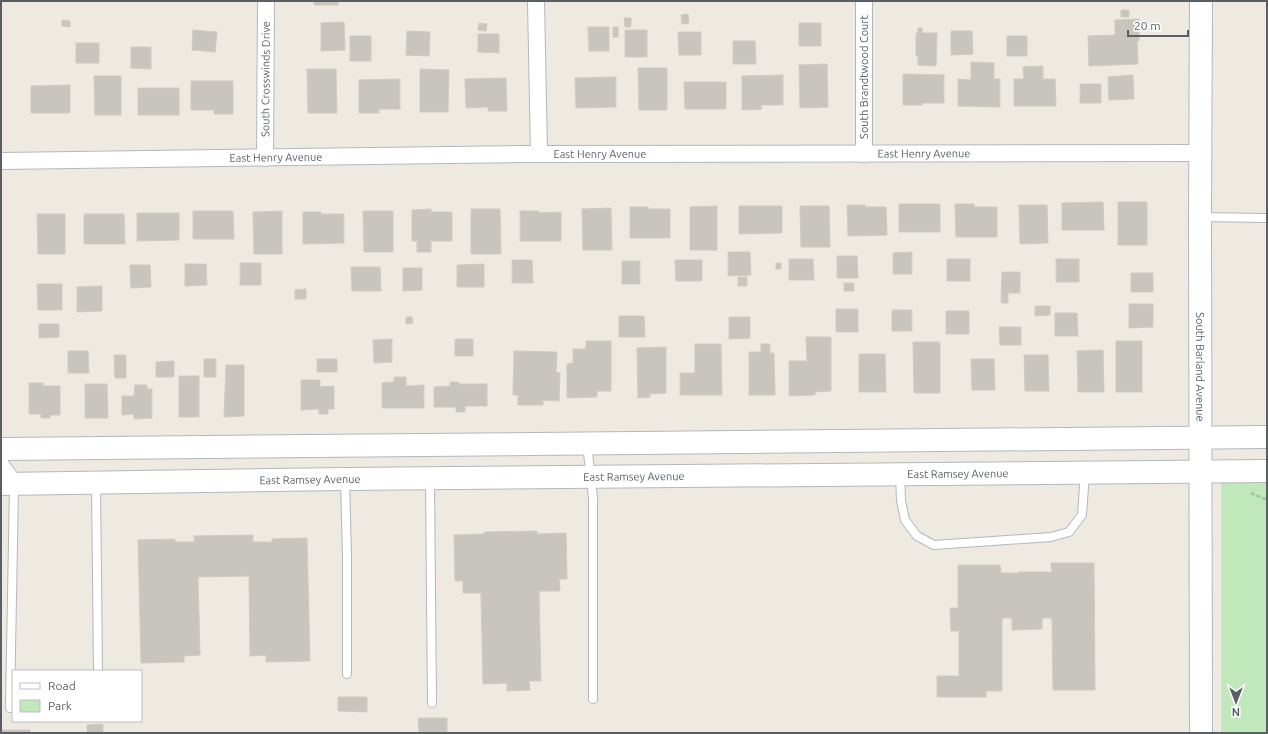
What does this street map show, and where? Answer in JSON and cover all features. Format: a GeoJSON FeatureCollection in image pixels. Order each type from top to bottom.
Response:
{"type":"FeatureCollection","features":[{"type":"Feature","properties":{"kind":"street","name":"South Crosswinds Drive"},"geometry":{"type":"LineString","coordinates":[[265,158],[266,1]]}},
{"type":"Feature","properties":{"kind":"street"},"geometry":{"type":"LineString","coordinates":[[536,1],[539,154]]}},
{"type":"Feature","properties":{"kind":"street","name":"South Brandtwood Court"},"geometry":{"type":"LineString","coordinates":[[864,1],[864,154]]}},
{"type":"Feature","properties":{"kind":"street","name":"South Barland Avenue"},"geometry":{"type":"LineString","coordinates":[[1201,1],[1201,733]]}},
{"type":"Feature","properties":{"kind":"street","name":"East Henry Avenue"},"geometry":{"type":"LineString","coordinates":[[1,161],[539,154],[1200,153]]}},
{"type":"Feature","properties":{"kind":"street"},"geometry":{"type":"LineString","coordinates":[[1,450],[1267,437]]}},
{"type":"Feature","properties":{"kind":"street"},"geometry":{"type":"LineString","coordinates":[[1,465],[7,484]]}},
{"type":"Feature","properties":{"kind":"street","name":"East Ramsey Avenue"},"geometry":{"type":"LineString","coordinates":[[7,484],[430,478],[1267,471]]}},
{"type":"Feature","properties":{"kind":"lane"},"geometry":{"type":"LineString","coordinates":[[1200,217],[1267,218]]}},
{"type":"Feature","properties":{"kind":"lane"},"geometry":{"type":"LineString","coordinates":[[587,444],[593,506],[593,699]]}},
{"type":"Feature","properties":{"kind":"lane"},"geometry":{"type":"LineString","coordinates":[[900,474],[901,500],[905,520],[917,536],[934,545],[1051,537],[1069,532],[1082,515],[1085,472]]}},
{"type":"Feature","properties":{"kind":"lane"},"geometry":{"type":"LineString","coordinates":[[430,478],[432,703]]}},
{"type":"Feature","properties":{"kind":"lane"},"geometry":{"type":"LineString","coordinates":[[345,479],[347,556],[347,674]]}},
{"type":"Feature","properties":{"kind":"lane"},"geometry":{"type":"LineString","coordinates":[[96,482],[98,670]]}},
{"type":"Feature","properties":{"kind":"lane"},"geometry":{"type":"LineString","coordinates":[[7,484],[10,708]]}},
{"type":"Feature","properties":{"kind":"green space"},"geometry":{"type":"Polygon","coordinates":[[[1221,480],[1267,481],[1267,733],[1221,733],[1221,480]]]}},
{"type":"Feature","properties":{"kind":"building"},"geometry":{"type":"Polygon","coordinates":[[[314,1],[338,1],[338,5],[314,5],[314,1]]]}},
{"type":"Feature","properties":{"kind":"building"},"geometry":{"type":"Polygon","coordinates":[[[1121,10],[1129,10],[1129,17],[1121,17],[1121,10]]]}},
{"type":"Feature","properties":{"kind":"building"},"geometry":{"type":"Polygon","coordinates":[[[688,14],[689,23],[682,24],[681,15],[688,14]]]}},
{"type":"Feature","properties":{"kind":"building"},"geometry":{"type":"Polygon","coordinates":[[[624,18],[631,18],[631,27],[625,27],[624,18]]]}},
{"type":"Feature","properties":{"kind":"building"},"geometry":{"type":"Polygon","coordinates":[[[1139,19],[1139,41],[1137,41],[1138,64],[1089,66],[1088,36],[1115,35],[1115,20],[1139,19]]]}},
{"type":"Feature","properties":{"kind":"building"},"geometry":{"type":"Polygon","coordinates":[[[62,20],[70,21],[70,27],[62,26],[62,20]]]}},
{"type":"Feature","properties":{"kind":"building"},"geometry":{"type":"Polygon","coordinates":[[[344,22],[345,50],[321,51],[321,23],[344,22]]]}},
{"type":"Feature","properties":{"kind":"building"},"geometry":{"type":"Polygon","coordinates":[[[479,23],[487,24],[486,31],[478,30],[479,23]]]}},
{"type":"Feature","properties":{"kind":"building"},"geometry":{"type":"Polygon","coordinates":[[[799,23],[821,23],[821,46],[799,46],[799,23]]]}},
{"type":"Feature","properties":{"kind":"building"},"geometry":{"type":"Polygon","coordinates":[[[588,27],[609,27],[609,51],[589,51],[588,27]]]}},
{"type":"Feature","properties":{"kind":"building"},"geometry":{"type":"Polygon","coordinates":[[[613,27],[618,27],[618,37],[613,37],[613,27]]]}},
{"type":"Feature","properties":{"kind":"building"},"geometry":{"type":"Polygon","coordinates":[[[918,28],[922,28],[922,33],[937,33],[936,66],[918,65],[918,56],[916,56],[916,33],[918,33],[918,28]]]}},
{"type":"Feature","properties":{"kind":"building"},"geometry":{"type":"Polygon","coordinates":[[[193,30],[217,32],[215,52],[192,50],[193,30]]]}},
{"type":"Feature","properties":{"kind":"building"},"geometry":{"type":"Polygon","coordinates":[[[625,30],[647,30],[647,57],[625,57],[625,30]]]}},
{"type":"Feature","properties":{"kind":"building"},"geometry":{"type":"Polygon","coordinates":[[[407,31],[430,32],[429,56],[406,55],[407,31]]]}},
{"type":"Feature","properties":{"kind":"building"},"geometry":{"type":"Polygon","coordinates":[[[951,31],[972,31],[973,54],[951,55],[951,31]]]}},
{"type":"Feature","properties":{"kind":"building"},"geometry":{"type":"Polygon","coordinates":[[[678,32],[701,32],[701,55],[679,55],[678,32]]]}},
{"type":"Feature","properties":{"kind":"building"},"geometry":{"type":"Polygon","coordinates":[[[478,34],[499,34],[499,53],[478,52],[478,34]]]}},
{"type":"Feature","properties":{"kind":"building"},"geometry":{"type":"Polygon","coordinates":[[[350,36],[371,36],[371,61],[350,61],[350,36]]]}},
{"type":"Feature","properties":{"kind":"building"},"geometry":{"type":"Polygon","coordinates":[[[1007,36],[1027,36],[1027,56],[1007,56],[1007,36]]]}},
{"type":"Feature","properties":{"kind":"building"},"geometry":{"type":"Polygon","coordinates":[[[733,41],[755,41],[756,64],[733,64],[733,41]]]}},
{"type":"Feature","properties":{"kind":"building"},"geometry":{"type":"Polygon","coordinates":[[[76,43],[99,43],[99,63],[76,63],[76,43]]]}},
{"type":"Feature","properties":{"kind":"building"},"geometry":{"type":"Polygon","coordinates":[[[131,47],[151,47],[151,69],[131,68],[131,47]]]}},
{"type":"Feature","properties":{"kind":"building"},"geometry":{"type":"Polygon","coordinates":[[[971,62],[994,63],[994,79],[1000,79],[1000,107],[958,106],[958,79],[971,80],[971,62]]]}},
{"type":"Feature","properties":{"kind":"building"},"geometry":{"type":"Polygon","coordinates":[[[827,64],[828,107],[800,108],[799,65],[827,64]]]}},
{"type":"Feature","properties":{"kind":"building"},"geometry":{"type":"Polygon","coordinates":[[[1043,66],[1043,79],[1055,79],[1056,106],[1014,106],[1014,79],[1024,79],[1023,67],[1043,66]]]}},
{"type":"Feature","properties":{"kind":"building"},"geometry":{"type":"Polygon","coordinates":[[[638,68],[667,68],[667,110],[639,110],[638,68]]]}},
{"type":"Feature","properties":{"kind":"building"},"geometry":{"type":"Polygon","coordinates":[[[307,69],[336,69],[337,113],[308,113],[307,69]]]}},
{"type":"Feature","properties":{"kind":"building"},"geometry":{"type":"Polygon","coordinates":[[[420,69],[449,70],[448,112],[420,112],[420,69]]]}},
{"type":"Feature","properties":{"kind":"building"},"geometry":{"type":"Polygon","coordinates":[[[903,74],[944,75],[944,103],[903,105],[903,74]]]}},
{"type":"Feature","properties":{"kind":"building"},"geometry":{"type":"Polygon","coordinates":[[[783,75],[783,105],[761,105],[762,109],[742,110],[742,76],[783,75]]]}},
{"type":"Feature","properties":{"kind":"building"},"geometry":{"type":"Polygon","coordinates":[[[1133,75],[1134,99],[1109,100],[1108,77],[1133,75]]]}},
{"type":"Feature","properties":{"kind":"building"},"geometry":{"type":"Polygon","coordinates":[[[94,76],[121,76],[121,115],[95,115],[94,76]]]}},
{"type":"Feature","properties":{"kind":"building"},"geometry":{"type":"Polygon","coordinates":[[[616,77],[616,107],[576,108],[575,78],[616,77]]]}},
{"type":"Feature","properties":{"kind":"building"},"geometry":{"type":"Polygon","coordinates":[[[506,78],[507,111],[488,111],[488,107],[466,108],[465,79],[506,78]]]}},
{"type":"Feature","properties":{"kind":"building"},"geometry":{"type":"Polygon","coordinates":[[[400,79],[400,109],[379,109],[379,113],[359,113],[359,80],[400,79]]]}},
{"type":"Feature","properties":{"kind":"building"},"geometry":{"type":"Polygon","coordinates":[[[191,81],[233,81],[233,114],[214,114],[214,110],[191,110],[191,81]]]}},
{"type":"Feature","properties":{"kind":"building"},"geometry":{"type":"Polygon","coordinates":[[[684,82],[726,82],[726,109],[685,109],[684,82]]]}},
{"type":"Feature","properties":{"kind":"building"},"geometry":{"type":"Polygon","coordinates":[[[1080,84],[1101,84],[1101,103],[1080,103],[1080,84]]]}},
{"type":"Feature","properties":{"kind":"building"},"geometry":{"type":"Polygon","coordinates":[[[70,85],[70,113],[31,113],[31,86],[70,85]]]}},
{"type":"Feature","properties":{"kind":"building"},"geometry":{"type":"Polygon","coordinates":[[[138,88],[179,88],[179,115],[138,115],[138,88]]]}},
{"type":"Feature","properties":{"kind":"building"},"geometry":{"type":"Polygon","coordinates":[[[1103,202],[1104,230],[1062,230],[1062,203],[1103,202]]]}},
{"type":"Feature","properties":{"kind":"building"},"geometry":{"type":"Polygon","coordinates":[[[1118,202],[1147,202],[1147,245],[1118,245],[1118,202]]]}},
{"type":"Feature","properties":{"kind":"building"},"geometry":{"type":"Polygon","coordinates":[[[899,204],[940,204],[940,232],[899,232],[899,204]]]}},
{"type":"Feature","properties":{"kind":"building"},"geometry":{"type":"Polygon","coordinates":[[[955,204],[974,204],[974,207],[997,207],[997,237],[956,237],[955,204]]]}},
{"type":"Feature","properties":{"kind":"building"},"geometry":{"type":"Polygon","coordinates":[[[847,205],[886,207],[887,235],[848,236],[847,205]]]}},
{"type":"Feature","properties":{"kind":"building"},"geometry":{"type":"Polygon","coordinates":[[[1019,205],[1047,205],[1048,243],[1020,244],[1019,205]]]}},
{"type":"Feature","properties":{"kind":"building"},"geometry":{"type":"Polygon","coordinates":[[[717,206],[717,250],[690,250],[690,207],[717,206]]]}},
{"type":"Feature","properties":{"kind":"building"},"geometry":{"type":"Polygon","coordinates":[[[739,206],[782,206],[782,233],[739,234],[739,206]]]}},
{"type":"Feature","properties":{"kind":"building"},"geometry":{"type":"Polygon","coordinates":[[[800,206],[829,206],[830,247],[801,247],[800,206]]]}},
{"type":"Feature","properties":{"kind":"building"},"geometry":{"type":"Polygon","coordinates":[[[630,207],[670,209],[670,238],[630,238],[630,207]]]}},
{"type":"Feature","properties":{"kind":"building"},"geometry":{"type":"Polygon","coordinates":[[[611,208],[612,250],[583,250],[582,209],[611,208]]]}},
{"type":"Feature","properties":{"kind":"building"},"geometry":{"type":"Polygon","coordinates":[[[431,209],[431,212],[452,212],[452,241],[431,241],[431,252],[417,252],[417,241],[412,241],[412,210],[431,209]]]}},
{"type":"Feature","properties":{"kind":"building"},"geometry":{"type":"Polygon","coordinates":[[[471,209],[500,209],[501,254],[471,254],[471,209]]]}},
{"type":"Feature","properties":{"kind":"building"},"geometry":{"type":"Polygon","coordinates":[[[193,211],[233,211],[234,239],[193,239],[193,211]]]}},
{"type":"Feature","properties":{"kind":"building"},"geometry":{"type":"Polygon","coordinates":[[[282,211],[282,254],[254,254],[253,212],[282,211]]]}},
{"type":"Feature","properties":{"kind":"building"},"geometry":{"type":"Polygon","coordinates":[[[363,211],[393,211],[393,252],[364,252],[363,211]]]}},
{"type":"Feature","properties":{"kind":"building"},"geometry":{"type":"Polygon","coordinates":[[[520,211],[539,211],[539,213],[561,212],[561,241],[520,241],[520,211]]]}},
{"type":"Feature","properties":{"kind":"building"},"geometry":{"type":"Polygon","coordinates":[[[303,212],[344,214],[344,243],[303,244],[303,212]]]}},
{"type":"Feature","properties":{"kind":"building"},"geometry":{"type":"Polygon","coordinates":[[[137,213],[179,213],[179,240],[137,241],[137,213]]]}},
{"type":"Feature","properties":{"kind":"building"},"geometry":{"type":"Polygon","coordinates":[[[37,214],[65,214],[65,254],[38,254],[37,214]]]}},
{"type":"Feature","properties":{"kind":"building"},"geometry":{"type":"Polygon","coordinates":[[[84,214],[124,214],[125,244],[84,244],[84,214]]]}},
{"type":"Feature","properties":{"kind":"building"},"geometry":{"type":"Polygon","coordinates":[[[728,252],[750,252],[751,275],[728,276],[728,252]]]}},
{"type":"Feature","properties":{"kind":"building"},"geometry":{"type":"Polygon","coordinates":[[[912,252],[912,274],[893,274],[893,253],[912,252]]]}},
{"type":"Feature","properties":{"kind":"building"},"geometry":{"type":"Polygon","coordinates":[[[837,256],[857,256],[858,278],[837,278],[837,256]]]}},
{"type":"Feature","properties":{"kind":"building"},"geometry":{"type":"Polygon","coordinates":[[[789,259],[813,259],[814,280],[789,280],[789,259]]]}},
{"type":"Feature","properties":{"kind":"building"},"geometry":{"type":"Polygon","coordinates":[[[947,259],[970,259],[970,281],[947,281],[947,259]]]}},
{"type":"Feature","properties":{"kind":"building"},"geometry":{"type":"Polygon","coordinates":[[[1056,259],[1079,259],[1079,282],[1056,282],[1056,259]]]}},
{"type":"Feature","properties":{"kind":"building"},"geometry":{"type":"Polygon","coordinates":[[[512,260],[532,260],[533,283],[512,283],[512,260]]]}},
{"type":"Feature","properties":{"kind":"building"},"geometry":{"type":"Polygon","coordinates":[[[675,260],[702,260],[702,281],[676,281],[675,260]]]}},
{"type":"Feature","properties":{"kind":"building"},"geometry":{"type":"Polygon","coordinates":[[[622,261],[640,261],[640,284],[622,284],[622,261]]]}},
{"type":"Feature","properties":{"kind":"building"},"geometry":{"type":"Polygon","coordinates":[[[240,263],[261,263],[261,285],[240,285],[240,263]]]}},
{"type":"Feature","properties":{"kind":"building"},"geometry":{"type":"Polygon","coordinates":[[[776,263],[781,263],[781,269],[776,269],[776,263]]]}},
{"type":"Feature","properties":{"kind":"building"},"geometry":{"type":"Polygon","coordinates":[[[185,264],[206,264],[207,285],[185,286],[185,264]]]}},
{"type":"Feature","properties":{"kind":"building"},"geometry":{"type":"Polygon","coordinates":[[[484,264],[484,287],[457,287],[457,265],[484,264]]]}},
{"type":"Feature","properties":{"kind":"building"},"geometry":{"type":"Polygon","coordinates":[[[130,265],[150,265],[151,287],[131,288],[130,265]]]}},
{"type":"Feature","properties":{"kind":"building"},"geometry":{"type":"Polygon","coordinates":[[[351,267],[380,267],[381,291],[352,291],[351,267]]]}},
{"type":"Feature","properties":{"kind":"building"},"geometry":{"type":"Polygon","coordinates":[[[403,268],[422,268],[422,290],[403,291],[403,268]]]}},
{"type":"Feature","properties":{"kind":"building"},"geometry":{"type":"Polygon","coordinates":[[[1002,272],[1020,272],[1020,293],[1008,293],[1008,303],[1001,303],[1002,272]]]}},
{"type":"Feature","properties":{"kind":"building"},"geometry":{"type":"Polygon","coordinates":[[[1131,273],[1153,273],[1153,292],[1131,292],[1131,273]]]}},
{"type":"Feature","properties":{"kind":"building"},"geometry":{"type":"Polygon","coordinates":[[[738,277],[747,277],[747,286],[738,286],[738,277]]]}},
{"type":"Feature","properties":{"kind":"building"},"geometry":{"type":"Polygon","coordinates":[[[844,283],[854,283],[854,291],[844,291],[844,283]]]}},
{"type":"Feature","properties":{"kind":"building"},"geometry":{"type":"Polygon","coordinates":[[[37,284],[62,284],[62,310],[38,310],[37,284]]]}},
{"type":"Feature","properties":{"kind":"building"},"geometry":{"type":"Polygon","coordinates":[[[102,286],[102,311],[77,312],[77,287],[102,286]]]}},
{"type":"Feature","properties":{"kind":"building"},"geometry":{"type":"Polygon","coordinates":[[[306,289],[306,299],[295,299],[295,290],[306,289]]]}},
{"type":"Feature","properties":{"kind":"building"},"geometry":{"type":"Polygon","coordinates":[[[1129,304],[1153,304],[1153,327],[1129,328],[1129,304]]]}},
{"type":"Feature","properties":{"kind":"building"},"geometry":{"type":"Polygon","coordinates":[[[1035,306],[1050,306],[1050,315],[1035,316],[1035,306]]]}},
{"type":"Feature","properties":{"kind":"building"},"geometry":{"type":"Polygon","coordinates":[[[836,309],[858,309],[858,332],[836,332],[836,309]]]}},
{"type":"Feature","properties":{"kind":"building"},"geometry":{"type":"Polygon","coordinates":[[[892,310],[912,310],[912,331],[892,331],[892,310]]]}},
{"type":"Feature","properties":{"kind":"building"},"geometry":{"type":"Polygon","coordinates":[[[946,311],[969,311],[969,334],[946,334],[946,311]]]}},
{"type":"Feature","properties":{"kind":"building"},"geometry":{"type":"Polygon","coordinates":[[[1055,313],[1077,313],[1078,336],[1055,336],[1055,313]]]}},
{"type":"Feature","properties":{"kind":"building"},"geometry":{"type":"Polygon","coordinates":[[[619,316],[644,316],[645,337],[619,337],[619,316]]]}},
{"type":"Feature","properties":{"kind":"building"},"geometry":{"type":"Polygon","coordinates":[[[406,317],[412,317],[413,323],[406,324],[406,317]]]}},
{"type":"Feature","properties":{"kind":"building"},"geometry":{"type":"Polygon","coordinates":[[[729,317],[750,317],[750,338],[729,339],[729,317]]]}},
{"type":"Feature","properties":{"kind":"building"},"geometry":{"type":"Polygon","coordinates":[[[39,324],[59,324],[59,337],[39,338],[39,324]]]}},
{"type":"Feature","properties":{"kind":"building"},"geometry":{"type":"Polygon","coordinates":[[[999,327],[1021,327],[1021,345],[1000,345],[999,327]]]}},
{"type":"Feature","properties":{"kind":"building"},"geometry":{"type":"Polygon","coordinates":[[[806,337],[831,337],[831,391],[815,392],[815,395],[789,396],[789,361],[807,361],[806,337]]]}},
{"type":"Feature","properties":{"kind":"building"},"geometry":{"type":"Polygon","coordinates":[[[392,339],[392,362],[374,363],[373,340],[392,339]]]}},
{"type":"Feature","properties":{"kind":"building"},"geometry":{"type":"Polygon","coordinates":[[[455,339],[473,339],[473,356],[455,356],[455,339]]]}},
{"type":"Feature","properties":{"kind":"building"},"geometry":{"type":"Polygon","coordinates":[[[586,341],[611,341],[611,391],[597,391],[597,397],[567,398],[567,364],[573,363],[573,349],[586,349],[586,341]]]}},
{"type":"Feature","properties":{"kind":"building"},"geometry":{"type":"Polygon","coordinates":[[[1116,341],[1142,341],[1142,392],[1116,392],[1116,341]]]}},
{"type":"Feature","properties":{"kind":"building"},"geometry":{"type":"Polygon","coordinates":[[[913,342],[940,342],[940,393],[914,393],[913,342]]]}},
{"type":"Feature","properties":{"kind":"building"},"geometry":{"type":"Polygon","coordinates":[[[695,344],[721,344],[722,395],[680,395],[680,373],[695,373],[695,344]]]}},
{"type":"Feature","properties":{"kind":"building"},"geometry":{"type":"Polygon","coordinates":[[[761,344],[770,344],[770,353],[774,353],[775,395],[749,395],[749,352],[761,352],[761,344]]]}},
{"type":"Feature","properties":{"kind":"building"},"geometry":{"type":"Polygon","coordinates":[[[666,347],[666,393],[650,394],[650,397],[638,398],[637,348],[666,347]]]}},
{"type":"Feature","properties":{"kind":"building"},"geometry":{"type":"Polygon","coordinates":[[[1103,350],[1104,392],[1078,392],[1077,351],[1103,350]]]}},
{"type":"Feature","properties":{"kind":"building"},"geometry":{"type":"Polygon","coordinates":[[[68,351],[88,351],[89,373],[68,373],[68,351]]]}},
{"type":"Feature","properties":{"kind":"building"},"geometry":{"type":"Polygon","coordinates":[[[514,351],[557,352],[556,372],[560,373],[559,401],[543,400],[543,405],[518,405],[518,395],[513,395],[514,351]]]}},
{"type":"Feature","properties":{"kind":"building"},"geometry":{"type":"Polygon","coordinates":[[[859,354],[885,354],[886,392],[859,392],[859,354]]]}},
{"type":"Feature","properties":{"kind":"building"},"geometry":{"type":"Polygon","coordinates":[[[114,355],[126,355],[126,378],[115,378],[114,355]]]}},
{"type":"Feature","properties":{"kind":"building"},"geometry":{"type":"Polygon","coordinates":[[[1024,355],[1048,355],[1049,391],[1025,391],[1024,355]]]}},
{"type":"Feature","properties":{"kind":"building"},"geometry":{"type":"Polygon","coordinates":[[[204,359],[216,359],[216,377],[204,377],[204,359]]]}},
{"type":"Feature","properties":{"kind":"building"},"geometry":{"type":"Polygon","coordinates":[[[317,359],[337,359],[337,372],[317,372],[317,359]]]}},
{"type":"Feature","properties":{"kind":"building"},"geometry":{"type":"Polygon","coordinates":[[[971,359],[994,359],[995,390],[972,390],[971,359]]]}},
{"type":"Feature","properties":{"kind":"building"},"geometry":{"type":"Polygon","coordinates":[[[174,361],[174,377],[156,377],[156,362],[174,361]]]}},
{"type":"Feature","properties":{"kind":"building"},"geometry":{"type":"Polygon","coordinates":[[[226,365],[244,365],[244,416],[224,417],[226,365]]]}},
{"type":"Feature","properties":{"kind":"building"},"geometry":{"type":"Polygon","coordinates":[[[179,376],[199,376],[199,417],[179,417],[179,376]]]}},
{"type":"Feature","properties":{"kind":"building"},"geometry":{"type":"Polygon","coordinates":[[[394,377],[406,377],[406,386],[424,385],[424,408],[382,408],[382,383],[394,382],[394,377]]]}},
{"type":"Feature","properties":{"kind":"building"},"geometry":{"type":"Polygon","coordinates":[[[301,380],[320,380],[320,387],[334,386],[334,409],[328,409],[328,414],[319,414],[319,409],[301,410],[301,380]]]}},
{"type":"Feature","properties":{"kind":"building"},"geometry":{"type":"Polygon","coordinates":[[[450,382],[459,382],[459,384],[487,384],[487,406],[465,406],[465,412],[456,412],[456,407],[434,407],[434,387],[450,386],[450,382]]]}},
{"type":"Feature","properties":{"kind":"building"},"geometry":{"type":"Polygon","coordinates":[[[29,383],[43,383],[43,386],[60,386],[60,415],[50,415],[50,418],[41,418],[41,414],[29,414],[29,383]]]}},
{"type":"Feature","properties":{"kind":"building"},"geometry":{"type":"Polygon","coordinates":[[[85,384],[107,384],[108,418],[85,418],[85,384]]]}},
{"type":"Feature","properties":{"kind":"building"},"geometry":{"type":"Polygon","coordinates":[[[135,385],[147,385],[147,389],[152,389],[152,418],[134,419],[134,414],[122,415],[122,396],[134,396],[135,385]]]}},
{"type":"Feature","properties":{"kind":"building"},"geometry":{"type":"Polygon","coordinates":[[[537,531],[537,534],[566,533],[567,579],[559,579],[560,591],[539,591],[541,681],[529,681],[530,690],[507,691],[507,683],[483,684],[481,593],[463,593],[463,581],[455,581],[454,535],[484,534],[484,532],[537,531]]]}},
{"type":"Feature","properties":{"kind":"building"},"geometry":{"type":"Polygon","coordinates":[[[253,535],[253,542],[272,542],[272,539],[307,538],[310,661],[266,662],[266,655],[250,656],[249,576],[198,577],[200,655],[184,656],[184,662],[141,663],[138,540],[175,539],[175,542],[194,542],[194,536],[253,535]]]}},
{"type":"Feature","properties":{"kind":"building"},"geometry":{"type":"Polygon","coordinates":[[[1051,563],[1094,563],[1095,690],[1053,690],[1052,618],[1042,618],[1042,629],[1012,630],[1012,618],[1002,618],[1002,691],[986,691],[986,697],[937,697],[937,676],[959,676],[959,631],[951,631],[950,608],[958,608],[958,565],[1000,565],[1001,573],[1019,573],[1052,572],[1051,563]]]}},
{"type":"Feature","properties":{"kind":"building"},"geometry":{"type":"Polygon","coordinates":[[[338,697],[367,697],[367,712],[338,711],[338,697]]]}},
{"type":"Feature","properties":{"kind":"building"},"geometry":{"type":"Polygon","coordinates":[[[418,718],[447,718],[447,732],[419,732],[418,718]]]}},
{"type":"Feature","properties":{"kind":"building"},"geometry":{"type":"Polygon","coordinates":[[[103,724],[103,733],[87,733],[87,725],[103,724]]]}},
{"type":"Feature","properties":{"kind":"building"},"geometry":{"type":"Polygon","coordinates":[[[1,730],[30,730],[30,733],[1,733],[1,730]]]}}]}
